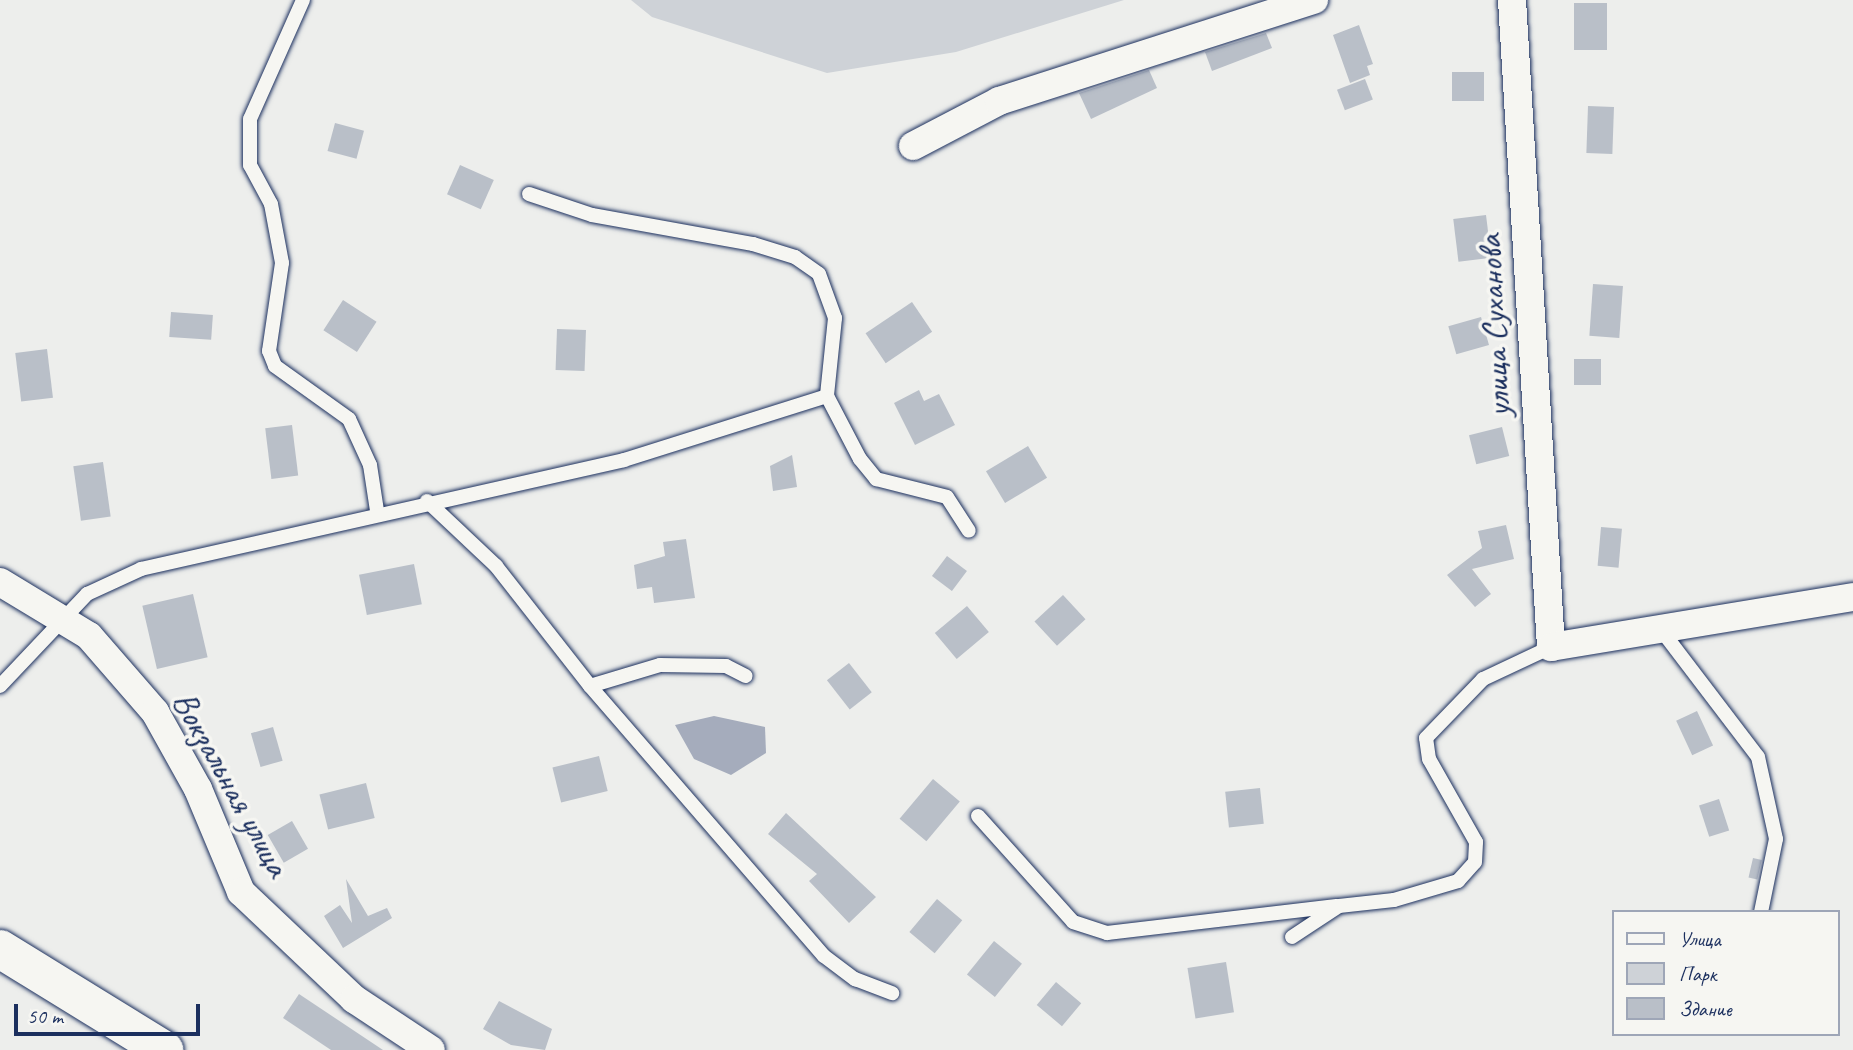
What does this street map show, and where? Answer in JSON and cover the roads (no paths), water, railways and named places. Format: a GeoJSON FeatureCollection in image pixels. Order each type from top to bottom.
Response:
{"type":"FeatureCollection","features":[{"type":"Feature","properties":{"kind":"main road"},"geometry":{"type":"LineString","coordinates":[[0,949],[164,1050]]}},
{"type":"Feature","properties":{"kind":"street"},"geometry":{"type":"LineString","coordinates":[[913,146],[999,101],[1314,0]]}},
{"type":"Feature","properties":{"kind":"street","name":"улица Суханова"},"geometry":{"type":"LineString","coordinates":[[1512,0],[1551,647]]}},
{"type":"Feature","properties":{"kind":"street","name":"Вокзальная улица"},"geometry":{"type":"LineString","coordinates":[[0,582],[60,622],[89,636],[155,712],[198,789],[241,891],[354,999],[431,1050]]}},
{"type":"Feature","properties":{"kind":"street"},"geometry":{"type":"LineString","coordinates":[[1551,647],[1658,626],[1853,597]]}},
{"type":"Feature","properties":{"kind":"lane"},"geometry":{"type":"LineString","coordinates":[[303,0],[250,119],[250,165],[271,204],[282,263],[269,351],[275,366],[349,419],[370,465],[377,511]]}},
{"type":"Feature","properties":{"kind":"lane"},"geometry":{"type":"LineString","coordinates":[[528,194],[592,215],[795,257],[819,274],[835,318],[827,396],[876,479],[947,496],[970,531]]}},
{"type":"Feature","properties":{"kind":"lane"},"geometry":{"type":"LineString","coordinates":[[0,685],[88,594],[141,569],[377,511],[624,460],[827,396]]}},
{"type":"Feature","properties":{"kind":"lane"},"geometry":{"type":"LineString","coordinates":[[427,501],[496,566],[590,686],[824,956],[855,979],[892,993]]}},
{"type":"Feature","properties":{"kind":"lane"},"geometry":{"type":"LineString","coordinates":[[1658,626],[1758,758],[1776,839],[1761,910]]}},
{"type":"Feature","properties":{"kind":"lane"},"geometry":{"type":"LineString","coordinates":[[978,816],[1073,922],[1107,933],[1394,900],[1458,881],[1475,862],[1476,842],[1429,759],[1426,737],[1483,679],[1551,647]]}},
{"type":"Feature","properties":{"kind":"lane"},"geometry":{"type":"LineString","coordinates":[[590,686],[660,665],[726,666],[746,676]]}},
{"type":"Feature","properties":{"kind":"lane"},"geometry":{"type":"LineString","coordinates":[[1292,937],[1339,906]]}},
{"type":"Feature","properties":{"kind":"water"},"geometry":{"type":"Polygon","coordinates":[[[714,716],[765,727],[766,753],[731,775],[694,759],[675,725],[714,716]]]}}]}
